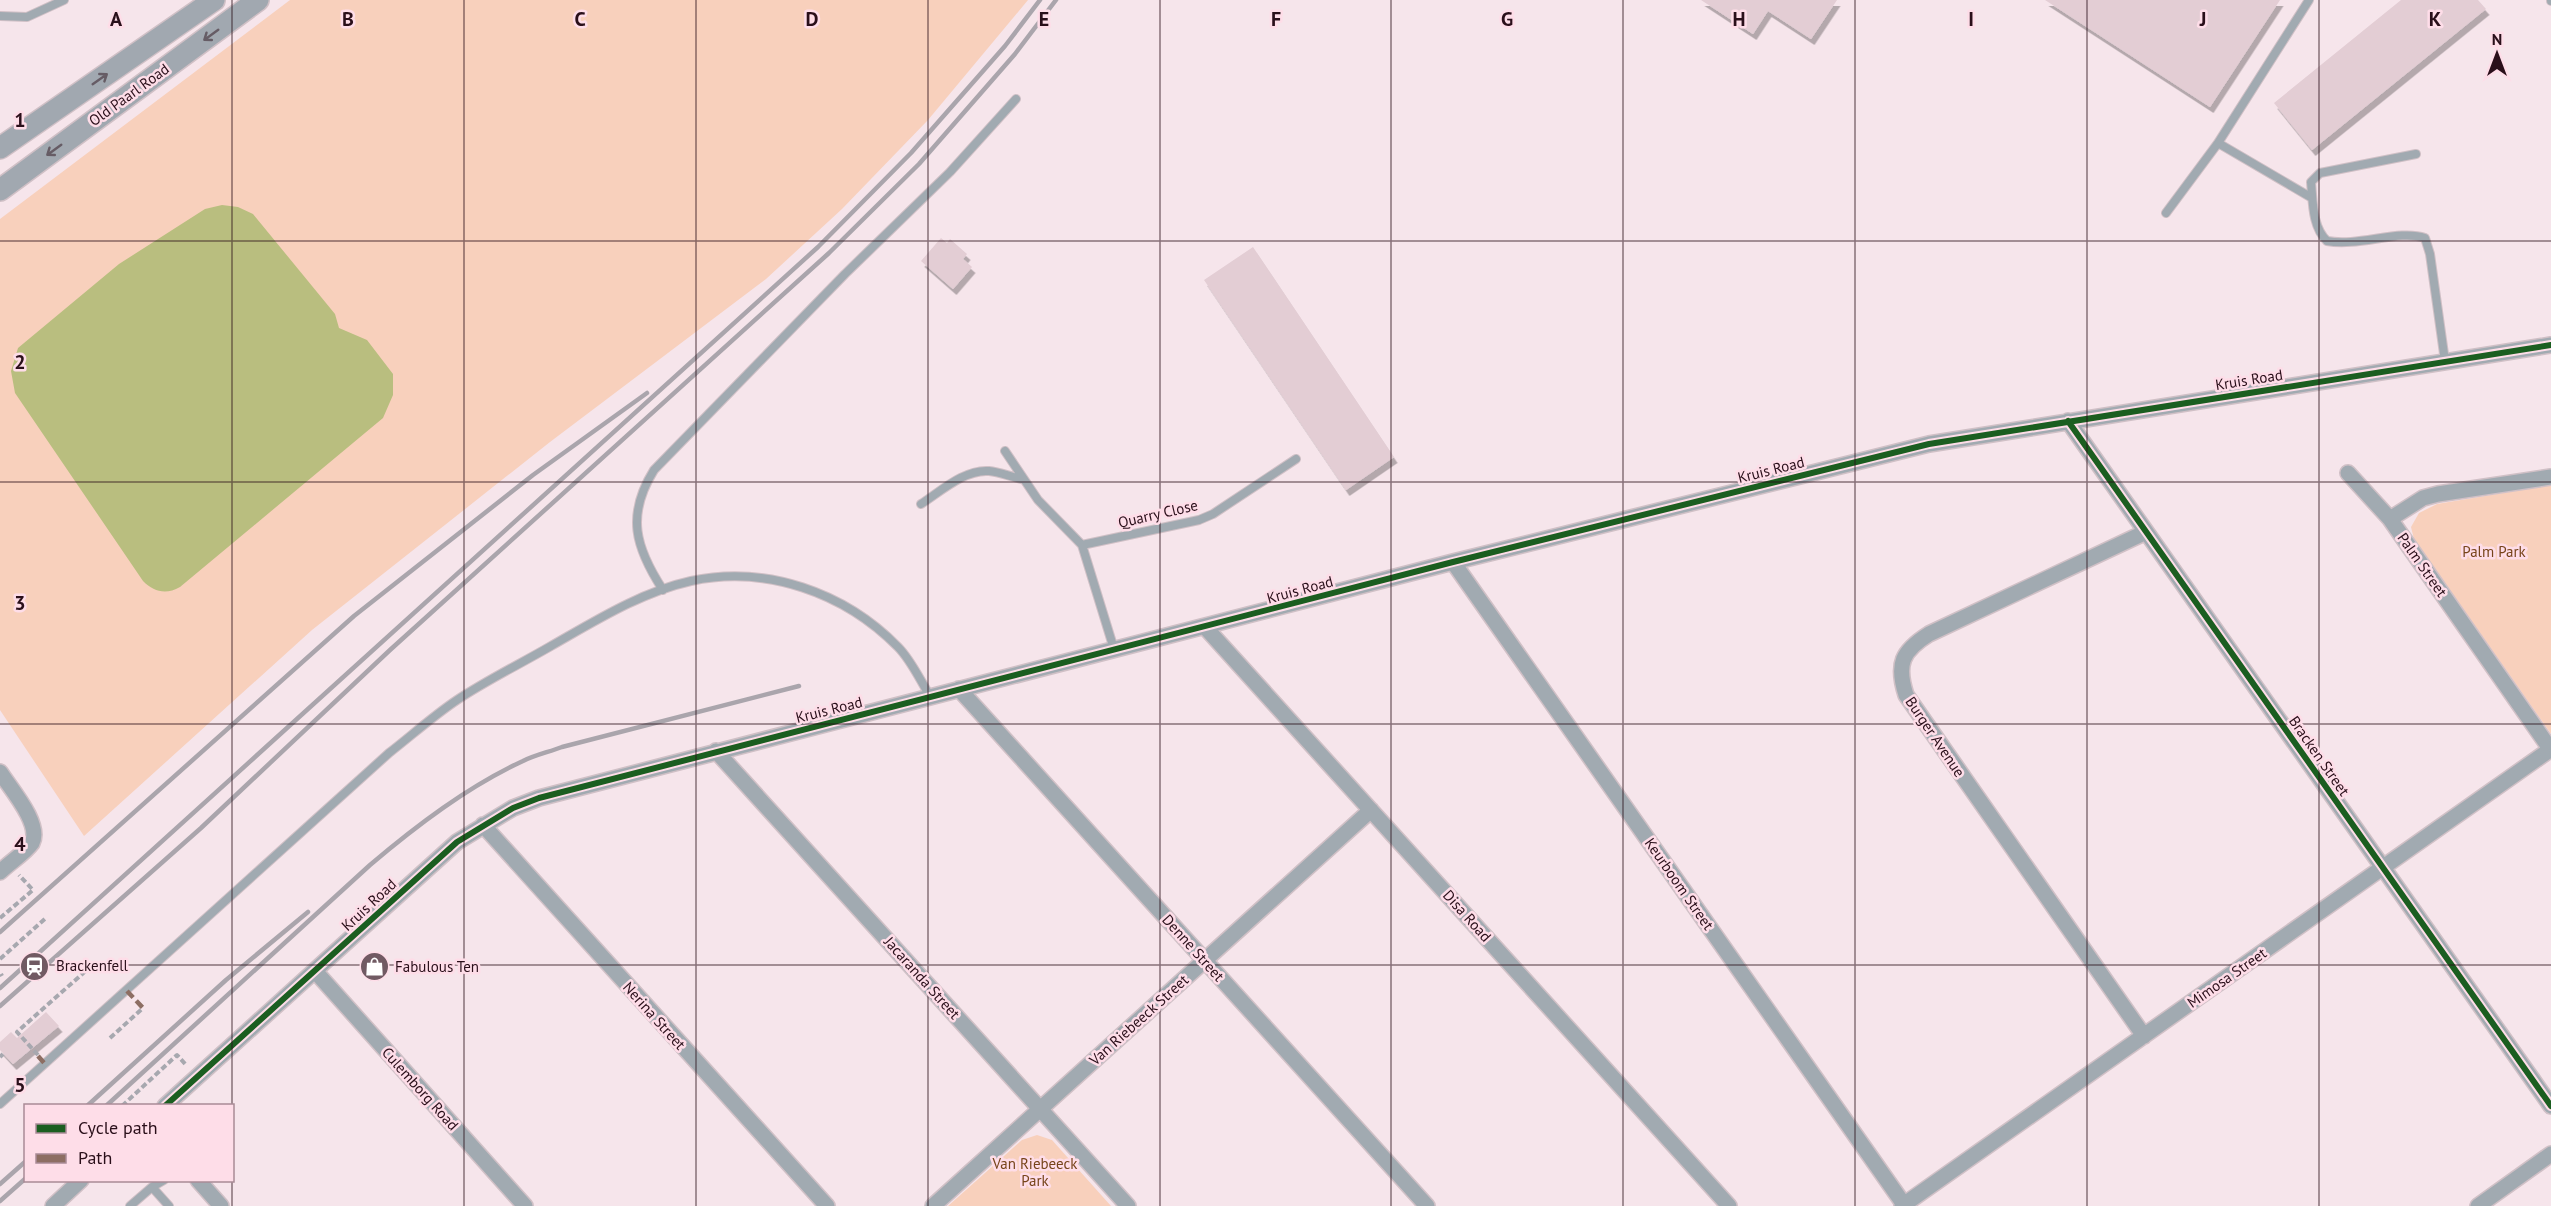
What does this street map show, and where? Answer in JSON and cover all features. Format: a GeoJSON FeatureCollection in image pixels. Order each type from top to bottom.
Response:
{"type":"FeatureCollection","features":[{"type":"Feature","properties":{"kind":"main road","name":"Old Paarl Road"},"geometry":{"type":"LineString","coordinates":[[0,148],[214,0]]}},
{"type":"Feature","properties":{"kind":"main road","name":"Old Paarl Road"},"geometry":{"type":"LineString","coordinates":[[0,190],[258,0]]}},
{"type":"Feature","properties":{"kind":"street","name":"Kruis Road"},"geometry":{"type":"LineString","coordinates":[[167,1104],[457,842],[513,808],[539,798],[1453,562],[1929,444],[2551,345]]}},
{"type":"Feature","properties":{"kind":"street","name":"Bracken Street"},"geometry":{"type":"LineString","coordinates":[[2068,421],[2551,1106]]}},
{"type":"Feature","properties":{"kind":"street"},"geometry":{"type":"LineString","coordinates":[[2348,473],[2390,519]]}},
{"type":"Feature","properties":{"kind":"street","name":"Palm Street"},"geometry":{"type":"LineString","coordinates":[[2551,477],[2438,494],[2423,498],[2390,519],[2551,750]]}},
{"type":"Feature","properties":{"kind":"street","name":"Burger Avenue"},"geometry":{"type":"LineString","coordinates":[[2144,1036],[1906,695],[1901,679],[1906,652],[1929,634],[2146,532]]}},
{"type":"Feature","properties":{"kind":"street","name":"Keurboom Street"},"geometry":{"type":"LineString","coordinates":[[1453,562],[1904,1206]]}},
{"type":"Feature","properties":{"kind":"street","name":"Disa Road"},"geometry":{"type":"LineString","coordinates":[[1205,627],[1729,1206]]}},
{"type":"Feature","properties":{"kind":"street","name":"Denne Street"},"geometry":{"type":"LineString","coordinates":[[959,689],[1427,1206]]}},
{"type":"Feature","properties":{"kind":"street","name":"Mimosa Street"},"geometry":{"type":"LineString","coordinates":[[1904,1206],[2551,750]]}},
{"type":"Feature","properties":{"kind":"street","name":"Jacaranda Street"},"geometry":{"type":"LineString","coordinates":[[716,751],[1128,1206]]}},
{"type":"Feature","properties":{"kind":"street"},"geometry":{"type":"LineString","coordinates":[[0,773],[32,821],[35,831],[32,843],[0,872]]}},
{"type":"Feature","properties":{"kind":"street","name":"Van Riebeeck Street"},"geometry":{"type":"LineString","coordinates":[[933,1206],[1371,810]]}},
{"type":"Feature","properties":{"kind":"street","name":"Nerina Street"},"geometry":{"type":"LineString","coordinates":[[483,825],[827,1206]]}},
{"type":"Feature","properties":{"kind":"street","name":"Culemborg Road"},"geometry":{"type":"LineString","coordinates":[[315,971],[525,1206]]}},
{"type":"Feature","properties":{"kind":"street"},"geometry":{"type":"LineString","coordinates":[[2478,1206],[2551,1154]]}},
{"type":"Feature","properties":{"kind":"street"},"geometry":{"type":"LineString","coordinates":[[53,1206],[79,1182]]}},
{"type":"Feature","properties":{"kind":"street"},"geometry":{"type":"LineString","coordinates":[[200,1182],[221,1206]]}},
{"type":"Feature","properties":{"kind":"lane"},"geometry":{"type":"LineString","coordinates":[[0,16],[27,17],[64,0]]}},
{"type":"Feature","properties":{"kind":"lane"},"geometry":{"type":"LineString","coordinates":[[2166,213],[2218,143],[2309,0]]}},
{"type":"Feature","properties":{"kind":"lane"},"geometry":{"type":"LineString","coordinates":[[663,590],[643,555],[637,519],[642,489],[654,470],[845,274],[950,172],[1016,99]]}},
{"type":"Feature","properties":{"kind":"lane"},"geometry":{"type":"LineString","coordinates":[[2218,143],[2312,198]]}},
{"type":"Feature","properties":{"kind":"lane"},"geometry":{"type":"LineString","coordinates":[[2416,154],[2320,172],[2311,182],[2312,198],[2316,225],[2327,241],[2347,243],[2404,237],[2425,238],[2430,254],[2445,361]]}},
{"type":"Feature","properties":{"kind":"lane"},"geometry":{"type":"LineString","coordinates":[[1005,452],[1038,500],[1082,545],[1114,649]]}},
{"type":"Feature","properties":{"kind":"lane","name":"Quarry Close"},"geometry":{"type":"LineString","coordinates":[[1082,545],[1199,520],[1213,514],[1296,459]]}},
{"type":"Feature","properties":{"kind":"lane"},"geometry":{"type":"LineString","coordinates":[[921,504],[965,476],[976,472],[988,471],[1022,479]]}},
{"type":"Feature","properties":{"kind":"lane"},"geometry":{"type":"LineString","coordinates":[[0,1104],[389,753],[457,700],[611,612],[690,581],[741,576],[782,580],[802,586],[853,611],[877,627],[899,648],[930,696]]}},
{"type":"Feature","properties":{"kind":"lane"},"geometry":{"type":"LineString","coordinates":[[129,1206],[161,1182]]}},
{"type":"Feature","properties":{"kind":"lane"},"geometry":{"type":"LineString","coordinates":[[152,1187],[169,1206]]}},
{"type":"Feature","properties":{"kind":"path"},"geometry":{"type":"LineString","coordinates":[[0,918],[33,890]]}},
{"type":"Feature","properties":{"kind":"path"},"geometry":{"type":"LineString","coordinates":[[0,959],[46,918]]}},
{"type":"Feature","properties":{"kind":"path"},"geometry":{"type":"LineString","coordinates":[[38,1056],[20,1039],[17,1032],[90,967]]}},
{"type":"Feature","properties":{"kind":"path"},"geometry":{"type":"LineString","coordinates":[[110,1038],[143,1008]]}},
{"type":"Feature","properties":{"kind":"path"},"geometry":{"type":"LineString","coordinates":[[124,1104],[177,1055]]}},
{"type":"Feature","properties":{"kind":"green space"},"geometry":{"type":"Polygon","coordinates":[[[290,0],[1028,0],[928,120],[842,209],[766,279],[550,442],[312,630],[84,836],[0,710],[0,219],[290,0]]]}},
{"type":"Feature","properties":{"kind":"green space","name":"Palm Park"},"geometry":{"type":"Polygon","coordinates":[[[2551,485],[2551,734],[2414,539],[2411,527],[2419,513],[2437,504],[2551,485]]]}},
{"type":"Feature","properties":{"kind":"green space","name":"Van Riebeeck Park"},"geometry":{"type":"Polygon","coordinates":[[[1037,1135],[1052,1140],[1111,1206],[948,1206],[1022,1140],[1037,1135]]]}},
{"type":"Feature","properties":{"kind":"shaded area"},"geometry":{"type":"Polygon","coordinates":[[[222,205],[238,207],[253,214],[335,314],[339,328],[367,340],[393,374],[393,395],[383,418],[180,587],[165,592],[151,588],[143,581],[15,393],[11,371],[18,348],[119,264],[205,209],[222,205]]]}},
{"type":"Feature","properties":{"kind":"building"},"geometry":{"type":"Polygon","coordinates":[[[1701,0],[1837,0],[1811,39],[1768,11],[1753,34],[1701,0]]]}},
{"type":"Feature","properties":{"kind":"building"},"geometry":{"type":"Polygon","coordinates":[[[2045,0],[2280,0],[2210,107],[2045,0]]]}},
{"type":"Feature","properties":{"kind":"building"},"geometry":{"type":"Polygon","coordinates":[[[2401,0],[2478,0],[2486,9],[2312,150],[2274,103],[2401,0]]]}},
{"type":"Feature","properties":{"kind":"building"},"geometry":{"type":"Polygon","coordinates":[[[941,238],[947,243],[950,239],[967,254],[963,259],[972,267],[953,289],[921,261],[941,238]]]}},
{"type":"Feature","properties":{"kind":"building"},"geometry":{"type":"Polygon","coordinates":[[[1253,247],[1394,457],[1346,490],[1204,280],[1253,247]]]}},
{"type":"Feature","properties":{"kind":"building"},"geometry":{"type":"Polygon","coordinates":[[[46,1012],[59,1026],[13,1064],[0,1050],[0,1042],[11,1032],[17,1038],[46,1012]]]}},
{"type":"Feature","properties":{"kind":"railway"},"geometry":{"type":"LineString","coordinates":[[0,988],[818,247],[911,153],[1005,46],[1040,0]]}},
{"type":"Feature","properties":{"kind":"railway"},"geometry":{"type":"LineString","coordinates":[[0,1006],[201,828],[390,650],[829,253],[919,164],[1015,54],[1056,0]]}},
{"type":"Feature","properties":{"kind":"railway"},"geometry":{"type":"LineString","coordinates":[[0,932],[354,616],[533,475],[647,393]]}},
{"type":"Feature","properties":{"kind":"railway"},"geometry":{"type":"LineString","coordinates":[[108,1104],[370,865],[405,836],[462,795],[502,771],[562,747],[799,686]]}},
{"type":"Feature","properties":{"kind":"railway"},"geometry":{"type":"LineString","coordinates":[[89,1104],[226,980],[308,912]]}},
{"type":"Feature","properties":{"kind":"railway"},"geometry":{"type":"LineString","coordinates":[[0,1184],[24,1163]]}},
{"type":"Feature","properties":{"kind":"railway"},"geometry":{"type":"LineString","coordinates":[[0,1201],[24,1180]]}},
{"type":"Feature","properties":{"kind":"marked path"},"geometry":{"type":"LineString","coordinates":[[127,991],[143,1008]]}},
{"type":"Feature","properties":{"kind":"marked path"},"geometry":{"type":"LineString","coordinates":[[38,1056],[45,1064]]}},
{"type":"Feature","properties":{"kind":"cycle path"},"geometry":{"type":"LineString","coordinates":[[167,1104],[457,842],[513,808],[539,798],[1453,562],[1929,444],[2551,345]]}},
{"type":"Feature","properties":{"kind":"cycle path"},"geometry":{"type":"LineString","coordinates":[[2068,421],[2551,1106]]}},
{"type":"Feature","properties":{"kind":"place","name":"Brackenfell"},"geometry":{"type":"Point","coordinates":[35,966]}},
{"type":"Feature","properties":{"kind":"place","name":"Fabulous Ten"},"geometry":{"type":"Point","coordinates":[374,967]}}]}
